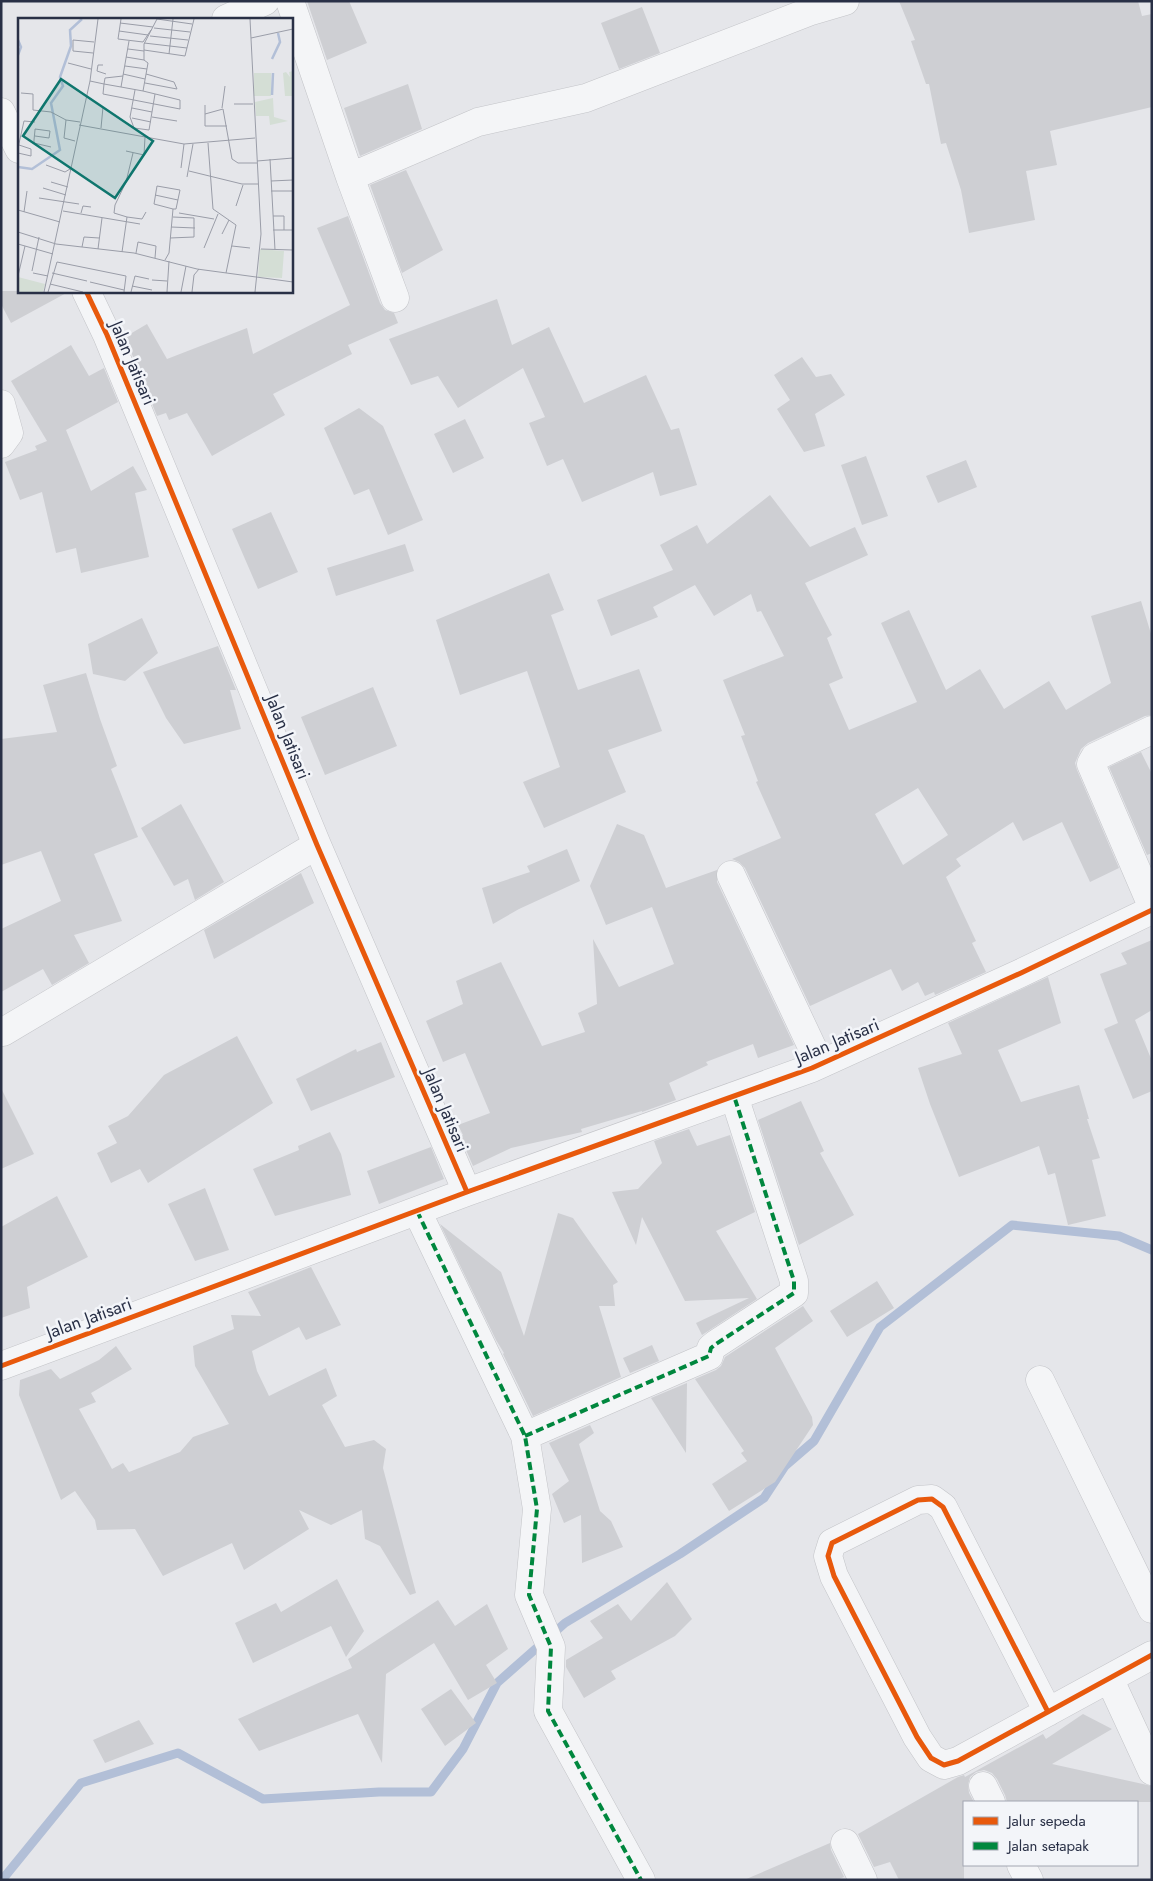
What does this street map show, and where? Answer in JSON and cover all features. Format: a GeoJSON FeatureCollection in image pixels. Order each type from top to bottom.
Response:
{"type":"FeatureCollection","features":[{"type":"Feature","properties":{"kind":"street"},"geometry":{"type":"LineString","coordinates":[[228,18],[265,1]]}},
{"type":"Feature","properties":{"kind":"street"},"geometry":{"type":"LineString","coordinates":[[290,1],[350,176],[396,298]]}},
{"type":"Feature","properties":{"kind":"street"},"geometry":{"type":"LineString","coordinates":[[350,176],[478,122],[586,98],[811,11],[845,1]]}},
{"type":"Feature","properties":{"kind":"street"},"geometry":{"type":"LineString","coordinates":[[1,112],[18,147]]}},
{"type":"Feature","properties":{"kind":"street","name":"Jalan Jatisari"},"geometry":{"type":"LineString","coordinates":[[86,292],[107,335],[317,845],[467,1192]]}},
{"type":"Feature","properties":{"kind":"street"},"geometry":{"type":"LineString","coordinates":[[1,404],[9,433],[1,444]]}},
{"type":"Feature","properties":{"kind":"street"},"geometry":{"type":"LineString","coordinates":[[1152,730],[1095,756],[1092,764],[1152,906]]}},
{"type":"Feature","properties":{"kind":"street"},"geometry":{"type":"LineString","coordinates":[[4,1032],[317,845]]}},
{"type":"Feature","properties":{"kind":"street"},"geometry":{"type":"LineString","coordinates":[[731,875],[820,1064]]}},
{"type":"Feature","properties":{"kind":"street","name":"Jalan Jatisari"},"geometry":{"type":"LineString","coordinates":[[1,1366],[467,1192],[820,1064],[1021,973],[1152,910]]}},
{"type":"Feature","properties":{"kind":"street"},"geometry":{"type":"LineString","coordinates":[[525,1436],[709,1356],[716,1344],[794,1293],[794,1281],[734,1096]]}},
{"type":"Feature","properties":{"kind":"street"},"geometry":{"type":"LineString","coordinates":[[417,1211],[525,1436],[537,1509],[530,1595],[551,1647],[548,1711],[641,1880]]}},
{"type":"Feature","properties":{"kind":"street"},"geometry":{"type":"LineString","coordinates":[[1040,1380],[1152,1608]]}},
{"type":"Feature","properties":{"kind":"street"},"geometry":{"type":"LineString","coordinates":[[1048,1712],[943,1507],[932,1499],[918,1500],[832,1543],[828,1556],[834,1576],[917,1736],[931,1758],[944,1766],[958,1761],[1152,1656]]}},
{"type":"Feature","properties":{"kind":"street"},"geometry":{"type":"LineString","coordinates":[[1110,1680],[1152,1771]]}},
{"type":"Feature","properties":{"kind":"street"},"geometry":{"type":"LineString","coordinates":[[845,1843],[863,1880]]}},
{"type":"Feature","properties":{"kind":"street"},"geometry":{"type":"LineString","coordinates":[[1022,1866],[1029,1880]]}},
{"type":"Feature","properties":{"kind":"building"},"geometry":{"type":"Polygon","coordinates":[[[307,1],[349,1],[367,43],[327,60],[307,1]]]}},
{"type":"Feature","properties":{"kind":"building"},"geometry":{"type":"Polygon","coordinates":[[[899,1],[1138,1],[1142,16],[1152,14],[1152,107],[1050,131],[1057,165],[1026,171],[1035,220],[969,233],[961,190],[946,143],[941,144],[929,84],[926,84],[911,41],[915,40],[899,1]]]}},
{"type":"Feature","properties":{"kind":"building"},"geometry":{"type":"Polygon","coordinates":[[[642,7],[660,53],[619,69],[601,23],[642,7]]]}},
{"type":"Feature","properties":{"kind":"building"},"geometry":{"type":"Polygon","coordinates":[[[408,84],[422,129],[360,156],[344,108],[408,84]]]}},
{"type":"Feature","properties":{"kind":"building"},"geometry":{"type":"Polygon","coordinates":[[[406,170],[443,250],[402,273],[370,185],[406,170]]]}},
{"type":"Feature","properties":{"kind":"building"},"geometry":{"type":"Polygon","coordinates":[[[348,216],[380,303],[385,310],[394,313],[398,323],[348,345],[352,354],[273,394],[285,415],[212,456],[187,413],[169,420],[166,413],[157,416],[125,337],[147,324],[167,359],[247,328],[253,354],[350,305],[317,228],[348,216]]]}},
{"type":"Feature","properties":{"kind":"building"},"geometry":{"type":"Polygon","coordinates":[[[1,291],[68,292],[11,323],[1,304],[1,291]]]}},
{"type":"Feature","properties":{"kind":"building"},"geometry":{"type":"Polygon","coordinates":[[[497,299],[512,345],[549,327],[584,403],[646,375],[671,430],[679,428],[697,485],[660,496],[653,472],[582,502],[563,459],[547,466],[529,423],[545,417],[523,368],[458,408],[438,376],[411,385],[389,339],[497,299]]]}},
{"type":"Feature","properties":{"kind":"building"},"geometry":{"type":"Polygon","coordinates":[[[71,345],[89,376],[104,368],[118,402],[66,430],[91,491],[133,466],[147,490],[135,493],[149,557],[81,573],[76,548],[56,553],[42,492],[20,500],[5,462],[37,450],[35,446],[47,441],[11,381],[71,345]]]}},
{"type":"Feature","properties":{"kind":"building"},"geometry":{"type":"Polygon","coordinates":[[[802,357],[816,377],[831,374],[845,395],[815,414],[825,446],[804,452],[777,409],[790,400],[774,375],[802,357]]]}},
{"type":"Feature","properties":{"kind":"building"},"geometry":{"type":"Polygon","coordinates":[[[359,408],[383,426],[423,520],[388,535],[369,489],[354,495],[324,428],[359,408]]]}},
{"type":"Feature","properties":{"kind":"building"},"geometry":{"type":"Polygon","coordinates":[[[465,419],[484,458],[453,473],[434,434],[465,419]]]}},
{"type":"Feature","properties":{"kind":"building"},"geometry":{"type":"Polygon","coordinates":[[[866,456],[888,516],[862,525],[841,465],[866,456]]]}},
{"type":"Feature","properties":{"kind":"building"},"geometry":{"type":"Polygon","coordinates":[[[966,460],[977,487],[938,503],[926,476],[966,460]]]}},
{"type":"Feature","properties":{"kind":"building"},"geometry":{"type":"Polygon","coordinates":[[[770,495],[810,547],[855,527],[868,555],[805,583],[832,635],[827,638],[843,678],[829,684],[849,730],[917,702],[881,623],[909,610],[946,690],[980,669],[1004,709],[1049,681],[1066,710],[1111,683],[1091,616],[1141,601],[1152,637],[1152,715],[1145,716],[1088,743],[1081,749],[1075,763],[1119,868],[1090,882],[1062,822],[1023,841],[1013,822],[956,859],[961,866],[946,877],[976,941],[972,943],[986,972],[935,995],[934,992],[925,996],[918,982],[902,991],[891,969],[810,1006],[745,868],[739,862],[732,859],[781,838],[756,782],[758,781],[741,736],[745,735],[723,680],[784,656],[761,611],[757,612],[751,594],[714,616],[695,585],[653,607],[658,617],[611,636],[597,600],[673,570],[660,545],[697,525],[707,544],[770,495]],[[918,788],[875,814],[903,865],[948,835],[918,788]]]}},
{"type":"Feature","properties":{"kind":"building"},"geometry":{"type":"Polygon","coordinates":[[[271,512],[298,572],[258,589],[232,529],[271,512]]]}},
{"type":"Feature","properties":{"kind":"building"},"geometry":{"type":"Polygon","coordinates":[[[405,544],[414,571],[336,596],[327,568],[405,544]]]}},
{"type":"Feature","properties":{"kind":"building"},"geometry":{"type":"Polygon","coordinates":[[[549,573],[564,610],[551,615],[578,690],[639,669],[662,731],[608,750],[626,792],[544,828],[523,782],[560,767],[527,671],[460,695],[436,620],[549,573]]]}},
{"type":"Feature","properties":{"kind":"building"},"geometry":{"type":"Polygon","coordinates":[[[142,618],[158,653],[125,681],[93,674],[88,644],[142,618]]]}},
{"type":"Feature","properties":{"kind":"building"},"geometry":{"type":"Polygon","coordinates":[[[218,646],[236,690],[230,690],[241,729],[184,744],[166,718],[143,672],[218,646]]]}},
{"type":"Feature","properties":{"kind":"building"},"geometry":{"type":"Polygon","coordinates":[[[86,673],[117,766],[111,769],[138,837],[94,854],[122,921],[74,935],[89,963],[52,985],[43,969],[1,992],[1,929],[61,901],[41,851],[1,865],[1,739],[57,732],[43,685],[86,673]]]}},
{"type":"Feature","properties":{"kind":"building"},"geometry":{"type":"Polygon","coordinates":[[[373,687],[397,746],[325,775],[301,717],[373,687]]]}},
{"type":"Feature","properties":{"kind":"building"},"geometry":{"type":"Polygon","coordinates":[[[1141,752],[1152,774],[1152,853],[1147,855],[1109,767],[1141,752]]]}},
{"type":"Feature","properties":{"kind":"building"},"geometry":{"type":"Polygon","coordinates":[[[181,804],[224,882],[195,900],[188,879],[174,886],[141,828],[181,804]]]}},
{"type":"Feature","properties":{"kind":"building"},"geometry":{"type":"Polygon","coordinates":[[[617,824],[644,835],[666,888],[717,870],[717,882],[794,1045],[758,1058],[753,1044],[706,1062],[708,1065],[669,1083],[676,1100],[642,1112],[581,1129],[582,1132],[511,1148],[473,1166],[460,1136],[463,1135],[458,1125],[490,1113],[465,1053],[443,1062],[426,1021],[463,1004],[456,981],[501,962],[542,1046],[585,1032],[578,1013],[597,1004],[593,939],[619,987],[674,964],[652,907],[606,925],[590,886],[617,824]]]}},
{"type":"Feature","properties":{"kind":"building"},"geometry":{"type":"Polygon","coordinates":[[[567,849],[580,881],[519,909],[493,924],[482,888],[530,872],[527,866],[567,849]]]}},
{"type":"Feature","properties":{"kind":"building"},"geometry":{"type":"Polygon","coordinates":[[[301,873],[314,903],[214,959],[204,930],[301,873]]]}},
{"type":"Feature","properties":{"kind":"building"},"geometry":{"type":"Polygon","coordinates":[[[1152,940],[1152,1010],[1135,1020],[1152,1061],[1152,1091],[1133,1099],[1104,1029],[1118,1023],[1100,974],[1127,964],[1121,953],[1152,940]]]}},
{"type":"Feature","properties":{"kind":"building"},"geometry":{"type":"Polygon","coordinates":[[[1048,977],[1061,1023],[998,1050],[1021,1102],[1079,1085],[1089,1119],[1087,1119],[1100,1158],[1092,1160],[1106,1216],[1068,1225],[1055,1173],[1048,1175],[1039,1146],[959,1177],[918,1068],[962,1054],[948,1023],[1048,977]]]}},
{"type":"Feature","properties":{"kind":"building"},"geometry":{"type":"Polygon","coordinates":[[[237,1036],[273,1103],[148,1183],[140,1169],[111,1183],[97,1153],[117,1143],[108,1126],[128,1116],[164,1075],[237,1036]]]}},
{"type":"Feature","properties":{"kind":"building"},"geometry":{"type":"Polygon","coordinates":[[[381,1042],[395,1077],[311,1111],[296,1079],[356,1049],[357,1052],[381,1042]]]}},
{"type":"Feature","properties":{"kind":"building"},"geometry":{"type":"Polygon","coordinates":[[[1,1088],[34,1154],[1,1169],[1,1088]]]}},
{"type":"Feature","properties":{"kind":"building"},"geometry":{"type":"Polygon","coordinates":[[[801,1101],[824,1151],[820,1153],[854,1215],[799,1245],[758,1120],[801,1101]]]}},
{"type":"Feature","properties":{"kind":"building"},"geometry":{"type":"Polygon","coordinates":[[[689,1129],[697,1146],[730,1135],[755,1212],[716,1231],[757,1299],[702,1335],[696,1323],[749,1298],[685,1301],[642,1217],[636,1245],[612,1192],[638,1189],[662,1163],[654,1141],[689,1129]]]}},
{"type":"Feature","properties":{"kind":"building"},"geometry":{"type":"Polygon","coordinates":[[[330,1132],[341,1154],[351,1195],[275,1216],[253,1169],[299,1150],[298,1146],[330,1132]]]}},
{"type":"Feature","properties":{"kind":"building"},"geometry":{"type":"Polygon","coordinates":[[[431,1147],[444,1179],[379,1204],[367,1171],[431,1147]]]}},
{"type":"Feature","properties":{"kind":"building"},"geometry":{"type":"Polygon","coordinates":[[[205,1188],[229,1250],[195,1261],[168,1204],[205,1188]]]}},
{"type":"Feature","properties":{"kind":"building"},"geometry":{"type":"Polygon","coordinates":[[[57,1196],[88,1257],[27,1287],[30,1308],[1,1318],[1,1227],[57,1196]]]}},
{"type":"Feature","properties":{"kind":"building"},"geometry":{"type":"Polygon","coordinates":[[[558,1213],[573,1218],[618,1282],[613,1285],[615,1306],[599,1306],[621,1377],[533,1416],[440,1224],[501,1272],[524,1336],[558,1213]]]}},
{"type":"Feature","properties":{"kind":"building"},"geometry":{"type":"Polygon","coordinates":[[[311,1267],[341,1325],[306,1340],[299,1327],[252,1351],[257,1371],[269,1396],[326,1368],[337,1396],[322,1405],[345,1447],[374,1440],[386,1449],[383,1468],[416,1593],[410,1595],[380,1546],[365,1539],[362,1510],[331,1525],[299,1510],[309,1529],[244,1570],[232,1543],[163,1576],[135,1529],[97,1530],[95,1520],[75,1491],[61,1500],[19,1395],[20,1380],[51,1369],[60,1379],[99,1360],[116,1346],[132,1369],[91,1393],[96,1402],[79,1409],[112,1469],[123,1463],[129,1472],[180,1452],[193,1437],[229,1424],[195,1366],[193,1346],[234,1329],[231,1315],[261,1316],[248,1292],[311,1267]]]}},
{"type":"Feature","properties":{"kind":"building"},"geometry":{"type":"Polygon","coordinates":[[[877,1281],[894,1308],[847,1337],[830,1311],[877,1281]]]}},
{"type":"Feature","properties":{"kind":"building"},"geometry":{"type":"Polygon","coordinates":[[[803,1306],[813,1321],[775,1348],[812,1417],[813,1425],[775,1482],[729,1511],[712,1484],[747,1461],[741,1453],[744,1451],[695,1379],[716,1370],[721,1366],[725,1357],[803,1306]]]}},
{"type":"Feature","properties":{"kind":"building"},"geometry":{"type":"Polygon","coordinates":[[[652,1345],[659,1361],[630,1373],[623,1358],[652,1345]]]}},
{"type":"Feature","properties":{"kind":"building"},"geometry":{"type":"Polygon","coordinates":[[[687,1383],[686,1453],[651,1398],[687,1383]]]}},
{"type":"Feature","properties":{"kind":"building"},"geometry":{"type":"Polygon","coordinates":[[[590,1425],[594,1433],[579,1444],[600,1511],[611,1521],[623,1547],[582,1563],[581,1515],[564,1523],[552,1494],[569,1481],[549,1443],[590,1425]]]}},
{"type":"Feature","properties":{"kind":"building"},"geometry":{"type":"Polygon","coordinates":[[[337,1579],[364,1631],[346,1657],[331,1626],[253,1663],[235,1623],[276,1603],[281,1612],[337,1579]]]}},
{"type":"Feature","properties":{"kind":"building"},"geometry":{"type":"Polygon","coordinates":[[[667,1582],[692,1619],[675,1636],[611,1671],[616,1679],[584,1698],[566,1667],[566,1660],[603,1638],[590,1621],[618,1604],[631,1621],[667,1582]]]}},
{"type":"Feature","properties":{"kind":"building"},"geometry":{"type":"Polygon","coordinates":[[[438,1600],[455,1626],[487,1604],[508,1649],[486,1665],[497,1683],[468,1700],[434,1643],[386,1674],[382,1763],[358,1714],[259,1751],[238,1719],[352,1668],[348,1659],[438,1600]]]}},
{"type":"Feature","properties":{"kind":"building"},"geometry":{"type":"Polygon","coordinates":[[[451,1689],[476,1723],[445,1746],[421,1709],[451,1689]]]}},
{"type":"Feature","properties":{"kind":"building"},"geometry":{"type":"Polygon","coordinates":[[[1083,1714],[1112,1729],[1052,1764],[1152,1786],[1152,1802],[1007,1801],[997,1779],[992,1773],[984,1770],[976,1772],[970,1777],[969,1793],[973,1801],[963,1801],[964,1880],[899,1880],[890,1862],[874,1867],[858,1834],[958,1777],[964,1775],[965,1777],[1043,1734],[1046,1739],[1083,1714]]]}},
{"type":"Feature","properties":{"kind":"building"},"geometry":{"type":"Polygon","coordinates":[[[139,1720],[154,1744],[105,1763],[93,1740],[139,1720]]]}},
{"type":"Feature","properties":{"kind":"building"},"geometry":{"type":"Polygon","coordinates":[[[830,1843],[831,1850],[844,1877],[837,1880],[744,1880],[830,1843]]]}},
{"type":"Feature","properties":{"kind":"waterway"},"geometry":{"type":"LineString","coordinates":[[2,1880],[81,1783],[178,1753],[263,1799],[379,1792],[431,1792],[463,1749],[497,1683],[565,1623],[680,1554],[764,1498],[785,1466],[814,1441],[880,1327],[1012,1225],[1119,1236],[1152,1250]]}},
{"type":"Feature","properties":{"kind":"marked path"},"geometry":{"type":"LineString","coordinates":[[525,1436],[709,1356],[711,1348],[716,1344],[794,1293],[794,1281],[734,1096]]}},
{"type":"Feature","properties":{"kind":"marked path"},"geometry":{"type":"LineString","coordinates":[[417,1211],[525,1436],[537,1509],[529,1595],[551,1647],[548,1711],[641,1880]]}},
{"type":"Feature","properties":{"kind":"cycle path"},"geometry":{"type":"LineString","coordinates":[[86,292],[107,335],[317,845],[467,1192]]}},
{"type":"Feature","properties":{"kind":"cycle path"},"geometry":{"type":"LineString","coordinates":[[1,1366],[467,1192],[812,1068],[1021,973],[1152,910]]}},
{"type":"Feature","properties":{"kind":"cycle path"},"geometry":{"type":"LineString","coordinates":[[1048,1712],[943,1507],[932,1499],[918,1500],[832,1543],[828,1556],[834,1576],[917,1737],[931,1758],[944,1765],[958,1761],[1152,1655]]}}]}
